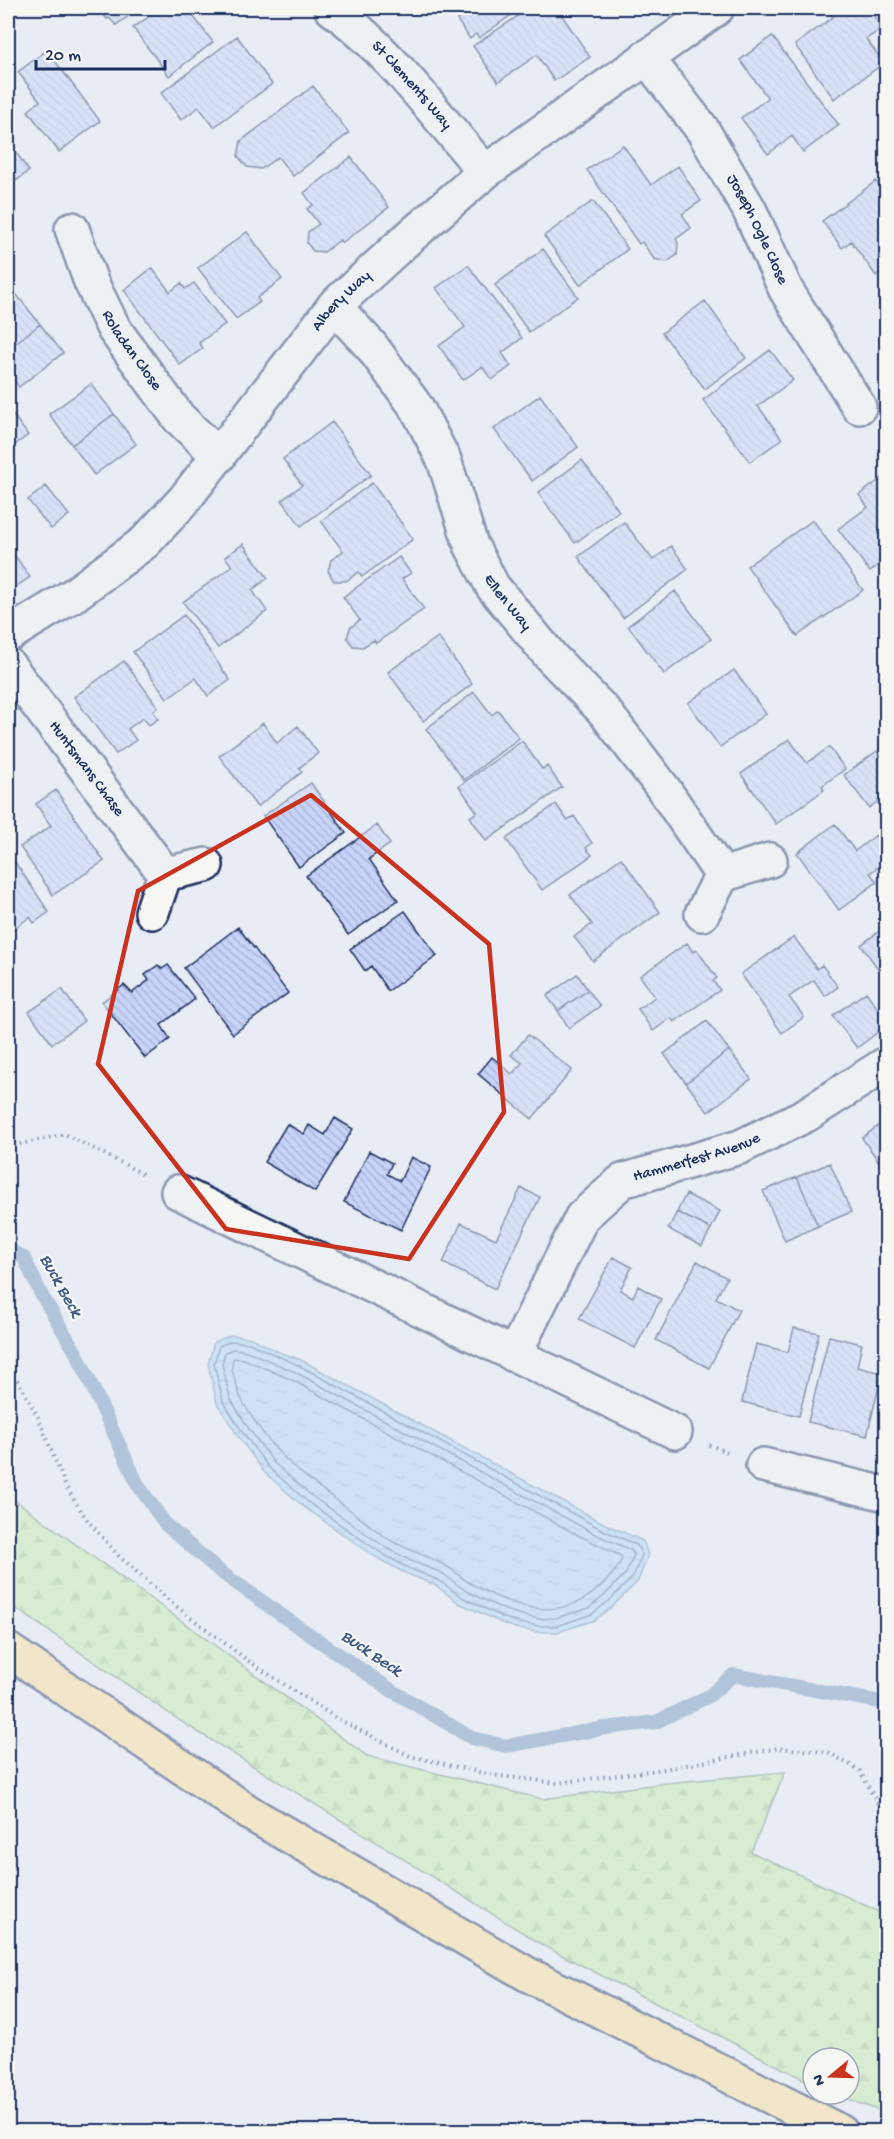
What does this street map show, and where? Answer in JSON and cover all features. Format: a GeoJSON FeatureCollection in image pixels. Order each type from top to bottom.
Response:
{"type":"FeatureCollection","features":[{"type":"Feature","properties":{"kind":"highway"},"geometry":{"type":"LineString","coordinates":[[8,1650],[253,1815],[516,1968],[841,2132]]}},
{"type":"Feature","properties":{"kind":"street","name":"St Clements Way"},"geometry":{"type":"LineString","coordinates":[[331,8],[354,25],[384,56],[485,172]]}},
{"type":"Feature","properties":{"kind":"street","name":"Albery Way"},"geometry":{"type":"LineString","coordinates":[[8,635],[75,594],[145,542],[184,500],[334,306],[405,241],[485,172],[717,8]]}},
{"type":"Feature","properties":{"kind":"street","name":"Joseph Ogle Close"},"geometry":{"type":"LineString","coordinates":[[646,57],[702,129],[749,209],[786,290],[859,407]]}},
{"type":"Feature","properties":{"kind":"street","name":"Roladan Close"},"geometry":{"type":"LineString","coordinates":[[72,229],[91,282],[114,329],[179,418],[219,456]]}},
{"type":"Feature","properties":{"kind":"street","name":"Ellen Way"},"geometry":{"type":"LineString","coordinates":[[334,306],[372,347],[417,408],[444,460],[471,545],[493,587],[552,658],[604,711],[663,788],[722,875]]}},
{"type":"Feature","properties":{"kind":"street","name":"Huntsmans Chase"},"geometry":{"type":"LineString","coordinates":[[8,665],[165,874]]}},
{"type":"Feature","properties":{"kind":"street"},"geometry":{"type":"LineString","coordinates":[[702,914],[722,875],[770,860]]}},
{"type":"Feature","properties":{"kind":"street"},"geometry":{"type":"LineString","coordinates":[[152,912],[165,874],[206,865]]}},
{"type":"Feature","properties":{"kind":"street","name":"Hammerfest Avenue"},"geometry":{"type":"LineString","coordinates":[[514,1354],[582,1217],[622,1181],[740,1148],[806,1115],[886,1064]]}},
{"type":"Feature","properties":{"kind":"street"},"geometry":{"type":"LineString","coordinates":[[178,1192],[675,1432]]}},
{"type":"Feature","properties":{"kind":"street"},"geometry":{"type":"LineString","coordinates":[[763,1465],[886,1494]]}},
{"type":"Feature","properties":{"kind":"path"},"geometry":{"type":"LineString","coordinates":[[8,1147],[65,1134],[178,1192]]}},
{"type":"Feature","properties":{"kind":"path"},"geometry":{"type":"LineString","coordinates":[[8,1372],[18,1380],[38,1417],[66,1487],[88,1521],[119,1556],[173,1604],[247,1660],[336,1718],[410,1756],[492,1775],[558,1784],[664,1769],[778,1748],[828,1752],[860,1771],[886,1819]]}},
{"type":"Feature","properties":{"kind":"path"},"geometry":{"type":"LineString","coordinates":[[675,1432],[763,1465]]}},
{"type":"Feature","properties":{"kind":"highlighted area"},"geometry":{"type":"Polygon","coordinates":[[[311,795],[489,944],[504,1112],[409,1259],[226,1229],[98,1064],[138,891],[311,795]]]}},
{"type":"Feature","properties":{"kind":"green space"},"geometry":{"type":"Polygon","coordinates":[[[8,1495],[367,1756],[542,1799],[666,1783],[785,1772],[751,1852],[886,1915],[886,2113],[861,2104],[861,2046],[801,2046],[801,2078],[546,1947],[182,1722],[8,1603],[8,1495]]]}},
{"type":"Feature","properties":{"kind":"water"},"geometry":{"type":"Polygon","coordinates":[[[231,1335],[251,1338],[301,1360],[603,1523],[643,1541],[648,1555],[638,1581],[595,1620],[558,1632],[538,1632],[518,1629],[500,1622],[459,1603],[435,1585],[377,1558],[304,1507],[264,1472],[238,1436],[217,1403],[208,1364],[214,1342],[231,1335]]]}},
{"type":"Feature","properties":{"kind":"building"},"geometry":{"type":"Polygon","coordinates":[[[98,8],[140,8],[116,25],[109,18],[107,19],[98,8]]]}},
{"type":"Feature","properties":{"kind":"building"},"geometry":{"type":"Polygon","coordinates":[[[161,8],[187,8],[213,42],[169,76],[133,28],[161,8]]]}},
{"type":"Feature","properties":{"kind":"building"},"geometry":{"type":"Polygon","coordinates":[[[457,8],[521,8],[479,38],[476,34],[470,39],[457,20],[463,16],[457,8]]]}},
{"type":"Feature","properties":{"kind":"building"},"geometry":{"type":"Polygon","coordinates":[[[530,8],[557,8],[590,57],[554,81],[537,55],[498,82],[473,46],[530,8]]]}},
{"type":"Feature","properties":{"kind":"building"},"geometry":{"type":"Polygon","coordinates":[[[868,8],[883,28],[866,39],[884,63],[834,99],[795,45],[833,17],[828,9],[868,8]]]}},
{"type":"Feature","properties":{"kind":"building"},"geometry":{"type":"Polygon","coordinates":[[[237,36],[272,84],[214,127],[199,107],[181,120],[161,93],[237,36]]]}},
{"type":"Feature","properties":{"kind":"building"},"geometry":{"type":"Polygon","coordinates":[[[772,36],[839,125],[803,152],[792,136],[768,154],[741,118],[768,98],[740,60],[772,36]]]}},
{"type":"Feature","properties":{"kind":"building"},"geometry":{"type":"Polygon","coordinates":[[[47,50],[100,121],[59,152],[28,111],[40,101],[18,72],[47,50]]]}},
{"type":"Feature","properties":{"kind":"building"},"geometry":{"type":"Polygon","coordinates":[[[313,86],[349,133],[293,176],[278,157],[261,169],[247,167],[238,156],[241,141],[313,86]]]}},
{"type":"Feature","properties":{"kind":"building"},"geometry":{"type":"Polygon","coordinates":[[[8,141],[29,171],[8,187],[8,141]]]}},
{"type":"Feature","properties":{"kind":"building"},"geometry":{"type":"Polygon","coordinates":[[[623,145],[651,185],[678,166],[701,201],[682,214],[691,228],[676,239],[677,255],[667,262],[654,259],[642,242],[639,244],[587,170],[623,145]]]}},
{"type":"Feature","properties":{"kind":"building"},"geometry":{"type":"Polygon","coordinates":[[[351,157],[389,207],[342,243],[340,240],[324,252],[313,251],[307,243],[308,232],[319,224],[307,209],[313,205],[304,193],[351,157]]]}},
{"type":"Feature","properties":{"kind":"building"},"geometry":{"type":"Polygon","coordinates":[[[876,181],[886,195],[886,268],[876,276],[851,241],[842,248],[822,221],[876,181]]]}},
{"type":"Feature","properties":{"kind":"building"},"geometry":{"type":"Polygon","coordinates":[[[593,201],[628,249],[580,285],[544,236],[593,201]]]}},
{"type":"Feature","properties":{"kind":"building"},"geometry":{"type":"Polygon","coordinates":[[[247,232],[282,279],[257,298],[260,302],[236,319],[198,268],[247,232]]]}},
{"type":"Feature","properties":{"kind":"building"},"geometry":{"type":"Polygon","coordinates":[[[543,249],[578,297],[529,332],[495,285],[543,249]]]}},
{"type":"Feature","properties":{"kind":"building"},"geometry":{"type":"Polygon","coordinates":[[[468,265],[522,338],[502,353],[511,366],[492,380],[482,367],[463,380],[439,346],[465,327],[436,288],[468,265]]]}},
{"type":"Feature","properties":{"kind":"building"},"geometry":{"type":"Polygon","coordinates":[[[152,268],[170,292],[181,283],[185,289],[194,283],[225,324],[199,343],[203,348],[180,365],[124,290],[152,268]]]}},
{"type":"Feature","properties":{"kind":"building"},"geometry":{"type":"Polygon","coordinates":[[[12,289],[40,324],[8,349],[8,293],[12,289]]]}},
{"type":"Feature","properties":{"kind":"building"},"geometry":{"type":"Polygon","coordinates":[[[705,301],[746,358],[705,389],[662,333],[705,301]]]}},
{"type":"Feature","properties":{"kind":"building"},"geometry":{"type":"Polygon","coordinates":[[[40,324],[63,353],[19,387],[8,371],[8,349],[40,324]]]}},
{"type":"Feature","properties":{"kind":"building"},"geometry":{"type":"Polygon","coordinates":[[[770,350],[793,380],[758,406],[782,439],[750,462],[703,400],[770,350]]]}},
{"type":"Feature","properties":{"kind":"building"},"geometry":{"type":"Polygon","coordinates":[[[91,384],[114,414],[72,445],[49,414],[91,384]]]}},
{"type":"Feature","properties":{"kind":"building"},"geometry":{"type":"Polygon","coordinates":[[[540,395],[578,447],[532,481],[494,429],[540,395]]]}},
{"type":"Feature","properties":{"kind":"building"},"geometry":{"type":"Polygon","coordinates":[[[8,408],[28,435],[8,450],[8,408]]]}},
{"type":"Feature","properties":{"kind":"building"},"geometry":{"type":"Polygon","coordinates":[[[114,414],[136,444],[94,475],[72,445],[114,414]]]}},
{"type":"Feature","properties":{"kind":"building"},"geometry":{"type":"Polygon","coordinates":[[[332,422],[371,475],[301,526],[282,500],[302,485],[283,459],[332,422]]]}},
{"type":"Feature","properties":{"kind":"building"},"geometry":{"type":"Polygon","coordinates":[[[582,460],[619,511],[575,543],[538,493],[582,460]]]}},
{"type":"Feature","properties":{"kind":"building"},"geometry":{"type":"Polygon","coordinates":[[[885,476],[886,559],[870,572],[838,529],[868,507],[859,495],[885,476]]]}},
{"type":"Feature","properties":{"kind":"building"},"geometry":{"type":"Polygon","coordinates":[[[372,483],[413,539],[362,577],[359,572],[346,581],[334,581],[328,571],[331,560],[343,551],[321,521],[372,483]]]}},
{"type":"Feature","properties":{"kind":"building"},"geometry":{"type":"Polygon","coordinates":[[[46,486],[69,515],[51,529],[28,500],[46,486]]]}},
{"type":"Feature","properties":{"kind":"building"},"geometry":{"type":"Polygon","coordinates":[[[813,520],[863,590],[797,636],[747,566],[813,520]]]}},
{"type":"Feature","properties":{"kind":"building"},"geometry":{"type":"Polygon","coordinates":[[[624,522],[653,560],[671,546],[688,569],[623,618],[578,557],[624,522]]]}},
{"type":"Feature","properties":{"kind":"building"},"geometry":{"type":"Polygon","coordinates":[[[243,544],[268,578],[252,590],[267,611],[218,648],[183,602],[232,566],[225,557],[243,544]]]}},
{"type":"Feature","properties":{"kind":"building"},"geometry":{"type":"Polygon","coordinates":[[[8,546],[30,577],[8,592],[8,546]]]}},
{"type":"Feature","properties":{"kind":"building"},"geometry":{"type":"Polygon","coordinates":[[[399,557],[411,573],[402,579],[424,609],[376,643],[374,640],[363,647],[353,646],[347,638],[350,628],[360,620],[343,597],[399,557]]]}},
{"type":"Feature","properties":{"kind":"building"},"geometry":{"type":"Polygon","coordinates":[[[675,591],[711,639],[664,674],[628,626],[675,591]]]}},
{"type":"Feature","properties":{"kind":"building"},"geometry":{"type":"Polygon","coordinates":[[[184,615],[230,680],[208,696],[196,678],[167,698],[133,652],[184,615]]]}},
{"type":"Feature","properties":{"kind":"building"},"geometry":{"type":"Polygon","coordinates":[[[438,637],[472,684],[423,721],[388,672],[438,637]]]}},
{"type":"Feature","properties":{"kind":"building"},"geometry":{"type":"Polygon","coordinates":[[[124,661],[158,707],[153,711],[158,719],[149,725],[143,718],[128,729],[136,740],[116,754],[74,697],[124,661]]]}},
{"type":"Feature","properties":{"kind":"building"},"geometry":{"type":"Polygon","coordinates":[[[734,670],[766,714],[720,747],[688,703],[734,670]]]}},
{"type":"Feature","properties":{"kind":"building"},"geometry":{"type":"Polygon","coordinates":[[[474,692],[492,715],[498,710],[519,738],[464,780],[426,729],[474,692]]]}},
{"type":"Feature","properties":{"kind":"building"},"geometry":{"type":"Polygon","coordinates":[[[263,723],[277,743],[298,726],[318,753],[299,768],[302,772],[257,807],[219,756],[263,723]]]}},
{"type":"Feature","properties":{"kind":"building"},"geometry":{"type":"Polygon","coordinates":[[[789,739],[807,763],[829,747],[845,769],[822,786],[824,790],[776,824],[741,774],[789,739]]]}},
{"type":"Feature","properties":{"kind":"building"},"geometry":{"type":"Polygon","coordinates":[[[522,741],[542,769],[547,766],[562,787],[486,841],[470,817],[477,812],[459,786],[522,741]]]}},
{"type":"Feature","properties":{"kind":"building"},"geometry":{"type":"Polygon","coordinates":[[[877,751],[886,763],[886,795],[869,808],[844,775],[877,751]]]}},
{"type":"Feature","properties":{"kind":"building"},"geometry":{"type":"Polygon","coordinates":[[[311,783],[346,833],[299,867],[263,816],[311,783]]]}},
{"type":"Feature","properties":{"kind":"building"},"geometry":{"type":"Polygon","coordinates":[[[56,790],[104,861],[53,895],[20,847],[51,826],[36,804],[56,790]]]}},
{"type":"Feature","properties":{"kind":"building"},"geometry":{"type":"Polygon","coordinates":[[[556,804],[567,820],[574,816],[592,843],[586,848],[592,855],[542,890],[506,839],[556,804]]]}},
{"type":"Feature","properties":{"kind":"building"},"geometry":{"type":"Polygon","coordinates":[[[835,824],[855,851],[876,835],[886,850],[886,861],[870,873],[877,882],[839,910],[797,853],[835,824]]]}},
{"type":"Feature","properties":{"kind":"building"},"geometry":{"type":"Polygon","coordinates":[[[377,825],[390,844],[369,859],[398,900],[348,935],[306,876],[377,825]]]}},
{"type":"Feature","properties":{"kind":"building"},"geometry":{"type":"Polygon","coordinates":[[[12,858],[49,912],[34,923],[30,917],[8,933],[8,861],[12,858]]]}},
{"type":"Feature","properties":{"kind":"building"},"geometry":{"type":"Polygon","coordinates":[[[621,858],[660,912],[593,961],[574,937],[592,924],[570,895],[621,858]]]}},
{"type":"Feature","properties":{"kind":"building"},"geometry":{"type":"Polygon","coordinates":[[[405,911],[437,956],[388,991],[371,966],[365,971],[350,949],[405,911]]]}},
{"type":"Feature","properties":{"kind":"building"},"geometry":{"type":"Polygon","coordinates":[[[886,926],[886,980],[861,945],[886,926]]]}},
{"type":"Feature","properties":{"kind":"building"},"geometry":{"type":"Polygon","coordinates":[[[238,927],[288,993],[233,1034],[184,968],[238,927]]]}},
{"type":"Feature","properties":{"kind":"building"},"geometry":{"type":"Polygon","coordinates":[[[794,937],[817,969],[822,965],[838,987],[825,996],[814,980],[789,997],[804,1017],[782,1033],[741,974],[794,937]]]}},
{"type":"Feature","properties":{"kind":"building"},"geometry":{"type":"Polygon","coordinates":[[[687,943],[693,952],[697,950],[717,978],[713,981],[720,990],[674,1022],[671,1018],[653,1031],[638,1009],[655,997],[640,976],[687,943]]]}},
{"type":"Feature","properties":{"kind":"building"},"geometry":{"type":"Polygon","coordinates":[[[158,965],[162,969],[168,965],[195,999],[161,1025],[170,1039],[145,1058],[102,1002],[124,985],[132,993],[149,980],[145,975],[158,965]]]}},
{"type":"Feature","properties":{"kind":"building"},"geometry":{"type":"Polygon","coordinates":[[[577,974],[588,990],[558,1011],[547,996],[577,974]]]}},
{"type":"Feature","properties":{"kind":"building"},"geometry":{"type":"Polygon","coordinates":[[[62,989],[84,1021],[52,1044],[29,1012],[62,989]]]}},
{"type":"Feature","properties":{"kind":"building"},"geometry":{"type":"Polygon","coordinates":[[[588,990],[600,1006],[569,1028],[558,1011],[588,990]]]}},
{"type":"Feature","properties":{"kind":"building"},"geometry":{"type":"Polygon","coordinates":[[[866,992],[886,1020],[886,1026],[857,1048],[833,1016],[866,992]]]}},
{"type":"Feature","properties":{"kind":"building"},"geometry":{"type":"Polygon","coordinates":[[[707,1021],[729,1050],[686,1083],[664,1054],[707,1021]]]}},
{"type":"Feature","properties":{"kind":"building"},"geometry":{"type":"Polygon","coordinates":[[[528,1035],[572,1070],[532,1119],[478,1074],[492,1057],[512,1074],[522,1063],[511,1055],[528,1035]]]}},
{"type":"Feature","properties":{"kind":"building"},"geometry":{"type":"Polygon","coordinates":[[[729,1050],[751,1079],[708,1112],[686,1083],[729,1050]]]}},
{"type":"Feature","properties":{"kind":"building"},"geometry":{"type":"Polygon","coordinates":[[[335,1118],[353,1129],[315,1192],[264,1162],[287,1124],[304,1134],[309,1125],[325,1135],[335,1118]]]}},
{"type":"Feature","properties":{"kind":"building"},"geometry":{"type":"Polygon","coordinates":[[[886,1120],[886,1172],[862,1138],[886,1120]]]}},
{"type":"Feature","properties":{"kind":"building"},"geometry":{"type":"Polygon","coordinates":[[[369,1151],[392,1163],[387,1174],[400,1181],[411,1157],[431,1167],[401,1230],[344,1202],[369,1151]]]}},
{"type":"Feature","properties":{"kind":"building"},"geometry":{"type":"Polygon","coordinates":[[[830,1163],[851,1212],[818,1226],[797,1177],[830,1163]]]}},
{"type":"Feature","properties":{"kind":"building"},"geometry":{"type":"Polygon","coordinates":[[[797,1177],[818,1226],[785,1241],[763,1191],[797,1177]]]}},
{"type":"Feature","properties":{"kind":"building"},"geometry":{"type":"Polygon","coordinates":[[[521,1188],[540,1197],[495,1289],[443,1263],[461,1223],[496,1239],[521,1188]]]}},
{"type":"Feature","properties":{"kind":"building"},"geometry":{"type":"Polygon","coordinates":[[[686,1194],[720,1211],[711,1229],[677,1212],[686,1194]]]}},
{"type":"Feature","properties":{"kind":"building"},"geometry":{"type":"Polygon","coordinates":[[[677,1212],[711,1229],[702,1246],[668,1229],[677,1212]]]}},
{"type":"Feature","properties":{"kind":"building"},"geometry":{"type":"Polygon","coordinates":[[[613,1257],[632,1267],[620,1290],[633,1297],[638,1286],[661,1299],[635,1348],[579,1319],[613,1257]]]}},
{"type":"Feature","properties":{"kind":"building"},"geometry":{"type":"Polygon","coordinates":[[[697,1261],[727,1278],[716,1298],[739,1310],[709,1368],[656,1340],[697,1261]]]}},
{"type":"Feature","properties":{"kind":"building"},"geometry":{"type":"Polygon","coordinates":[[[794,1328],[819,1333],[799,1416],[742,1402],[756,1344],[788,1352],[794,1328]]]}},
{"type":"Feature","properties":{"kind":"building"},"geometry":{"type":"Polygon","coordinates":[[[829,1336],[862,1344],[857,1367],[882,1373],[867,1436],[808,1422],[829,1336]]]}},
{"type":"Feature","properties":{"kind":"waterway","name":"Buck Beck"},"geometry":{"type":"LineString","coordinates":[[8,1249],[24,1258],[41,1294],[78,1356],[138,1485],[166,1525],[222,1573],[287,1619],[391,1690],[472,1738],[506,1746],[605,1728],[656,1722],[709,1696],[733,1675],[886,1703]]}}]}
